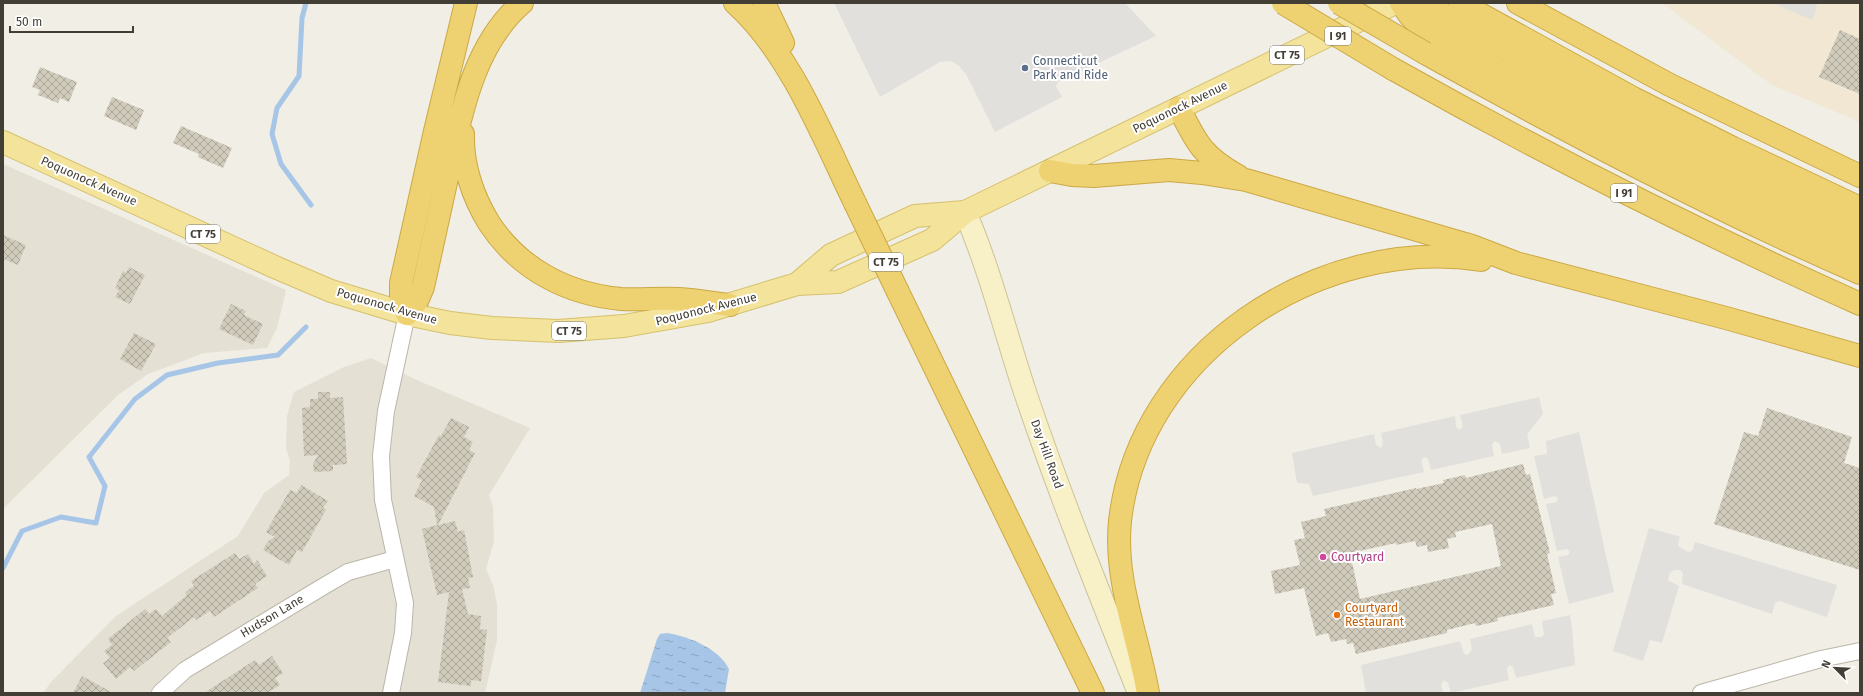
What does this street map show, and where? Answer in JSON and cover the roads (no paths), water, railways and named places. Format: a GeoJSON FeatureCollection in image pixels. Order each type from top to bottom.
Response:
{"type":"FeatureCollection","features":[{"type":"Feature","properties":{"kind":"highway"},"geometry":{"type":"LineString","coordinates":[[407,314],[401,299],[401,283],[435,131],[466,3]]}},
{"type":"Feature","properties":{"kind":"highway"},"geometry":{"type":"LineString","coordinates":[[407,314],[417,301],[423,287],[454,146],[475,72],[487,45],[503,23],[522,3]]}},
{"type":"Feature","properties":{"kind":"highway"},"geometry":{"type":"LineString","coordinates":[[735,3],[765,35],[799,87],[1093,693]]}},
{"type":"Feature","properties":{"kind":"highway"},"geometry":{"type":"LineString","coordinates":[[764,3],[790,59],[799,87]]}},
{"type":"Feature","properties":{"kind":"highway","name":"I 91"},"geometry":{"type":"LineString","coordinates":[[1283,3],[1394,69],[1496,126],[1640,201],[1860,304]]}},
{"type":"Feature","properties":{"kind":"highway"},"geometry":{"type":"LineString","coordinates":[[1339,3],[1425,54],[1658,177],[1758,226],[1860,273]]}},
{"type":"Feature","properties":{"kind":"highway"},"geometry":{"type":"LineString","coordinates":[[1401,3],[1410,16],[1420,26],[1511,78],[1720,185],[1860,250]]}},
{"type":"Feature","properties":{"kind":"highway"},"geometry":{"type":"LineString","coordinates":[[1416,3],[1432,8],[1510,53],[1648,126],[1757,180],[1860,228]]}},
{"type":"Feature","properties":{"kind":"highway"},"geometry":{"type":"LineString","coordinates":[[1460,3],[1633,98],[1733,148],[1860,208]]}},
{"type":"Feature","properties":{"kind":"highway"},"geometry":{"type":"LineString","coordinates":[[1519,4],[1670,85],[1860,176]]}},
{"type":"Feature","properties":{"kind":"highway"},"geometry":{"type":"LineString","coordinates":[[467,100],[464,128],[464,148],[471,186],[485,216],[494,230],[512,252],[528,266],[554,281],[598,295],[621,299],[680,299],[730,305]]}},
{"type":"Feature","properties":{"kind":"highway"},"geometry":{"type":"LineString","coordinates":[[1179,108],[1196,141],[1202,149],[1217,162],[1246,180]]}},
{"type":"Feature","properties":{"kind":"highway"},"geometry":{"type":"LineString","coordinates":[[1050,171],[1072,175],[1094,176],[1169,170],[1206,173],[1246,180],[1472,246],[1516,263],[1697,310],[1860,356]]}},
{"type":"Feature","properties":{"kind":"highway"},"geometry":{"type":"LineString","coordinates":[[1148,693],[1122,576],[1119,538],[1122,506],[1135,461],[1149,430],[1168,398],[1196,362],[1225,334],[1266,305],[1309,284],[1347,270],[1388,261],[1439,256],[1460,256],[1501,263],[1516,263]]}},
{"type":"Feature","properties":{"kind":"main road","name":"Poquonock Avenue"},"geometry":{"type":"LineString","coordinates":[[3,142],[310,282],[348,297],[407,314],[450,323],[492,328],[572,331],[645,323],[693,315],[797,284],[843,281],[932,240],[965,212],[1395,3]]}},
{"type":"Feature","properties":{"kind":"main road","name":"Poquonock Avenue"},"geometry":{"type":"LineString","coordinates":[[797,284],[831,255],[915,216],[965,212]]}},
{"type":"Feature","properties":{"kind":"main road","name":"Day Hill Road"},"geometry":{"type":"LineString","coordinates":[[965,212],[979,246],[1027,398],[1056,480],[1139,693]]}},
{"type":"Feature","properties":{"kind":"street"},"geometry":{"type":"LineString","coordinates":[[391,693],[403,633],[405,602],[383,500],[381,456],[389,397],[407,314]]}},
{"type":"Feature","properties":{"kind":"street","name":"Hudson Lane"},"geometry":{"type":"LineString","coordinates":[[160,693],[185,670],[348,572],[395,559]]}},
{"type":"Feature","properties":{"kind":"street"},"geometry":{"type":"LineString","coordinates":[[1701,693],[1821,659],[1860,651]]}},
{"type":"Feature","properties":{"kind":"water"},"geometry":{"type":"Polygon","coordinates":[[[667,633],[685,637],[711,649],[718,655],[729,669],[725,693],[640,693],[657,639],[660,634],[667,633]]]}},
{"type":"Feature","properties":{"kind":"waterway"},"geometry":{"type":"LineString","coordinates":[[306,3],[302,18],[299,76],[277,108],[272,134],[281,164],[311,205]]}},
{"type":"Feature","properties":{"kind":"waterway"},"geometry":{"type":"LineString","coordinates":[[3,568],[22,531],[61,517],[96,523],[105,486],[89,457],[135,399],[167,375],[218,363],[278,355],[306,327]]}},
{"type":"Feature","properties":{"kind":"place","name":"Connecticut Park and Ride"},"geometry":{"type":"Point","coordinates":[1025,68]}},
{"type":"Feature","properties":{"kind":"place","name":"Courtyard"},"geometry":{"type":"Point","coordinates":[1323,557]}},
{"type":"Feature","properties":{"kind":"place","name":"Courtyard Restaurant"},"geometry":{"type":"Point","coordinates":[1337,615]}}]}
